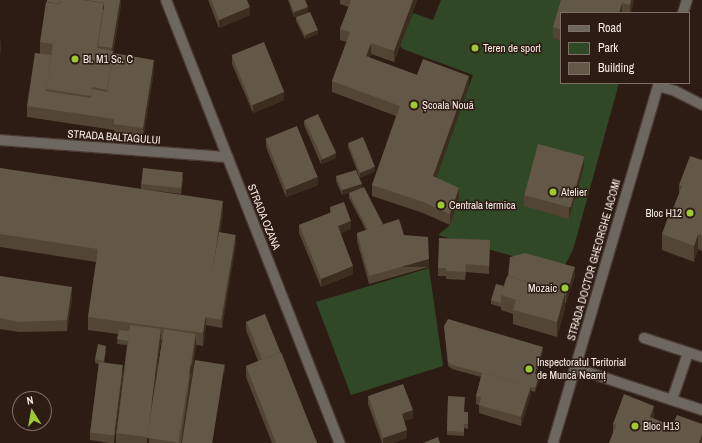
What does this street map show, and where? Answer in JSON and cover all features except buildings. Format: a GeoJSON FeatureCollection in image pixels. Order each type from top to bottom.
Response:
{"type":"FeatureCollection","features":[{"type":"Feature","properties":{"kind":"street","name":"STRADA OZANA"},"geometry":{"type":"LineString","coordinates":[[166,0],[340,443]]}},
{"type":"Feature","properties":{"kind":"street"},"geometry":{"type":"LineString","coordinates":[[683,12],[687,0]]}},
{"type":"Feature","properties":{"kind":"street"},"geometry":{"type":"LineString","coordinates":[[658,84],[702,105]]}},
{"type":"Feature","properties":{"kind":"street","name":"STRADA DOCTOR GHEORGHE IACOMI"},"geometry":{"type":"LineString","coordinates":[[553,443],[658,84]]}},
{"type":"Feature","properties":{"kind":"street","name":"STRADA BALTAGULUI"},"geometry":{"type":"LineString","coordinates":[[0,140],[227,157]]}},
{"type":"Feature","properties":{"kind":"street"},"geometry":{"type":"LineString","coordinates":[[644,338],[702,358]]}},
{"type":"Feature","properties":{"kind":"street"},"geometry":{"type":"LineString","coordinates":[[672,400],[688,353]]}},
{"type":"Feature","properties":{"kind":"street"},"geometry":{"type":"LineString","coordinates":[[575,368],[702,410]]}},
{"type":"Feature","properties":{"kind":"green space"},"geometry":{"type":"Polygon","coordinates":[[[441,0],[564,0],[553,38],[560,41],[560,84],[619,84],[573,250],[562,270],[438,235],[450,225],[433,187],[473,75],[403,49],[400,46],[413,13],[433,20],[441,0]]]}},
{"type":"Feature","properties":{"kind":"green space"},"geometry":{"type":"Polygon","coordinates":[[[429,268],[443,366],[351,395],[316,302],[429,268]]]}},
{"type":"Feature","properties":{"kind":"place","name":"Teren de sport"},"geometry":{"type":"Point","coordinates":[475,48]}},
{"type":"Feature","properties":{"kind":"place","name":"Bl. M1 Sc. C"},"geometry":{"type":"Point","coordinates":[75,59]}},
{"type":"Feature","properties":{"kind":"place","name":"Școala Nouă"},"geometry":{"type":"Point","coordinates":[414,105]}},
{"type":"Feature","properties":{"kind":"place","name":"Atelier"},"geometry":{"type":"Point","coordinates":[553,192]}},
{"type":"Feature","properties":{"kind":"place","name":"Centrala termica"},"geometry":{"type":"Point","coordinates":[441,205]}},
{"type":"Feature","properties":{"kind":"place","name":"Bloc H12"},"geometry":{"type":"Point","coordinates":[690,213]}},
{"type":"Feature","properties":{"kind":"place","name":"Mozaic"},"geometry":{"type":"Point","coordinates":[565,288]}},
{"type":"Feature","properties":{"kind":"place","name":"Inspectoratul Teritorial de Muncă Neamț"},"geometry":{"type":"Point","coordinates":[529,369]}},
{"type":"Feature","properties":{"kind":"place","name":"Bloc H13"},"geometry":{"type":"Point","coordinates":[635,426]}}]}
